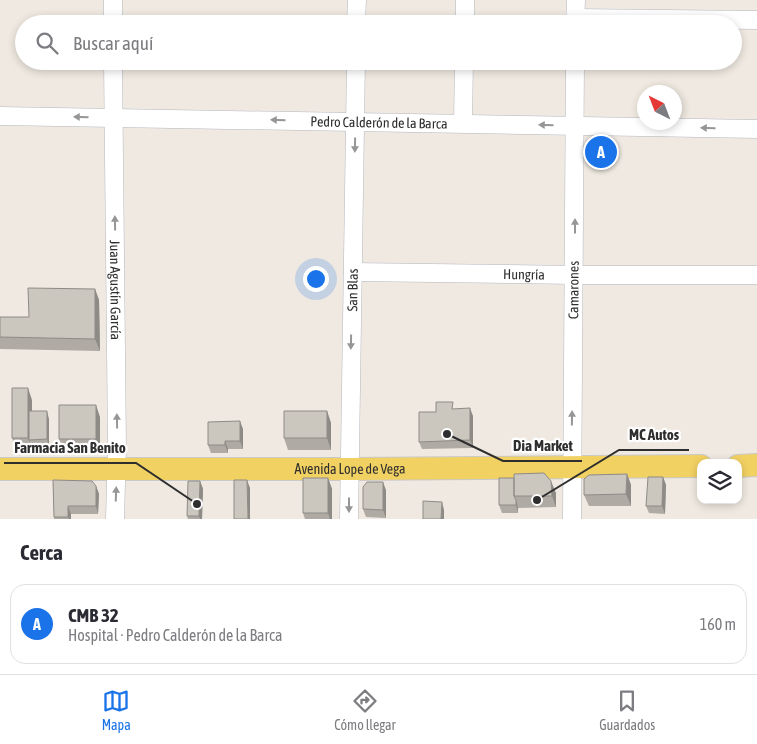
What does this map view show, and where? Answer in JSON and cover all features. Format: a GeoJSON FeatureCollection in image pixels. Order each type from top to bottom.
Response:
{"type":"FeatureCollection","features":[{"type":"Feature","properties":{"kind":"main road"},"geometry":{"type":"LineString","coordinates":[[742,466],[757,465]]}},
{"type":"Feature","properties":{"kind":"main road","name":"Avenida Lope de Vega"},"geometry":{"type":"LineString","coordinates":[[0,470],[697,466]]}},
{"type":"Feature","properties":{"kind":"street"},"geometry":{"type":"LineString","coordinates":[[113,0],[113,15]]}},
{"type":"Feature","properties":{"kind":"street"},"geometry":{"type":"LineString","coordinates":[[356,15],[357,0]]}},
{"type":"Feature","properties":{"kind":"street"},"geometry":{"type":"LineString","coordinates":[[464,15],[465,0]]}},
{"type":"Feature","properties":{"kind":"street"},"geometry":{"type":"LineString","coordinates":[[575,15],[576,0]]}},
{"type":"Feature","properties":{"kind":"street"},"geometry":{"type":"LineString","coordinates":[[742,20],[757,20]]}},
{"type":"Feature","properties":{"kind":"street","name":"Juan Agustín García"},"geometry":{"type":"LineString","coordinates":[[113,70],[117,469],[115,519]]}},
{"type":"Feature","properties":{"kind":"street","name":"San Blas"},"geometry":{"type":"LineString","coordinates":[[349,519],[356,70]]}},
{"type":"Feature","properties":{"kind":"street"},"geometry":{"type":"LineString","coordinates":[[463,124],[464,70]]}},
{"type":"Feature","properties":{"kind":"street","name":"Camarones"},"geometry":{"type":"LineString","coordinates":[[572,519],[575,70]]}},
{"type":"Feature","properties":{"kind":"street","name":"Pedro Calderón de la Barca"},"geometry":{"type":"LineString","coordinates":[[0,116],[757,129]]}},
{"type":"Feature","properties":{"kind":"street","name":"Hungría"},"geometry":{"type":"LineString","coordinates":[[353,272],[757,275]]}},
{"type":"Feature","properties":{"kind":"building"},"geometry":{"type":"Polygon","coordinates":[[[28,288],[95,289],[95,339],[0,337],[0,317],[29,317],[28,288]]]}},
{"type":"Feature","properties":{"kind":"building"},"geometry":{"type":"Polygon","coordinates":[[[12,388],[28,388],[28,438],[12,438],[12,388]]]}},
{"type":"Feature","properties":{"kind":"building"},"geometry":{"type":"Polygon","coordinates":[[[436,402],[453,402],[452,409],[470,408],[470,440],[419,442],[419,412],[436,412],[436,402]]]}},
{"type":"Feature","properties":{"kind":"building"},"geometry":{"type":"Polygon","coordinates":[[[59,405],[96,405],[96,439],[59,439],[59,405]]]}},
{"type":"Feature","properties":{"kind":"building"},"geometry":{"type":"Polygon","coordinates":[[[29,411],[47,411],[47,439],[29,440],[29,411]]]}},
{"type":"Feature","properties":{"kind":"building"},"geometry":{"type":"Polygon","coordinates":[[[284,411],[327,411],[327,438],[284,438],[284,411]]]}},
{"type":"Feature","properties":{"kind":"building"},"geometry":{"type":"Polygon","coordinates":[[[240,421],[240,441],[225,441],[225,445],[208,445],[208,422],[240,421]]]}},
{"type":"Feature","properties":{"kind":"building"},"geometry":{"type":"Polygon","coordinates":[[[544,473],[551,481],[552,496],[514,496],[514,474],[544,473]]]}},
{"type":"Feature","properties":{"kind":"building"},"geometry":{"type":"Polygon","coordinates":[[[627,474],[626,494],[584,495],[584,479],[589,475],[627,474]]]}},
{"type":"Feature","properties":{"kind":"building"},"geometry":{"type":"Polygon","coordinates":[[[648,477],[663,477],[662,506],[646,506],[648,477]]]}},
{"type":"Feature","properties":{"kind":"building"},"geometry":{"type":"Polygon","coordinates":[[[303,478],[328,478],[328,513],[303,513],[303,478]]]}},
{"type":"Feature","properties":{"kind":"building"},"geometry":{"type":"Polygon","coordinates":[[[499,478],[514,478],[516,505],[499,505],[499,478]]]}},
{"type":"Feature","properties":{"kind":"building"},"geometry":{"type":"Polygon","coordinates":[[[53,480],[92,481],[96,486],[96,506],[68,506],[68,517],[54,517],[53,480]]]}},
{"type":"Feature","properties":{"kind":"building"},"geometry":{"type":"Polygon","coordinates":[[[234,480],[247,480],[248,519],[234,519],[234,480]]]}},
{"type":"Feature","properties":{"kind":"building"},"geometry":{"type":"Polygon","coordinates":[[[188,481],[200,481],[199,516],[187,516],[188,481]]]}},
{"type":"Feature","properties":{"kind":"building"},"geometry":{"type":"Polygon","coordinates":[[[367,482],[383,482],[383,510],[363,509],[363,487],[367,482]]]}},
{"type":"Feature","properties":{"kind":"building"},"geometry":{"type":"Polygon","coordinates":[[[423,501],[442,502],[441,519],[423,519],[423,501]]]}},
{"type":"Feature","properties":{"kind":"place","name":"CMB 32"},"geometry":{"type":"Point","coordinates":[601,152]}},
{"type":"Feature","properties":{"kind":"place","name":"Dia Market"},"geometry":{"type":"Point","coordinates":[447,434]}},
{"type":"Feature","properties":{"kind":"place","name":"MC Autos"},"geometry":{"type":"Point","coordinates":[537,500]}},
{"type":"Feature","properties":{"kind":"place","name":"Farmacia San Benito"},"geometry":{"type":"Point","coordinates":[197,504]}}]}
